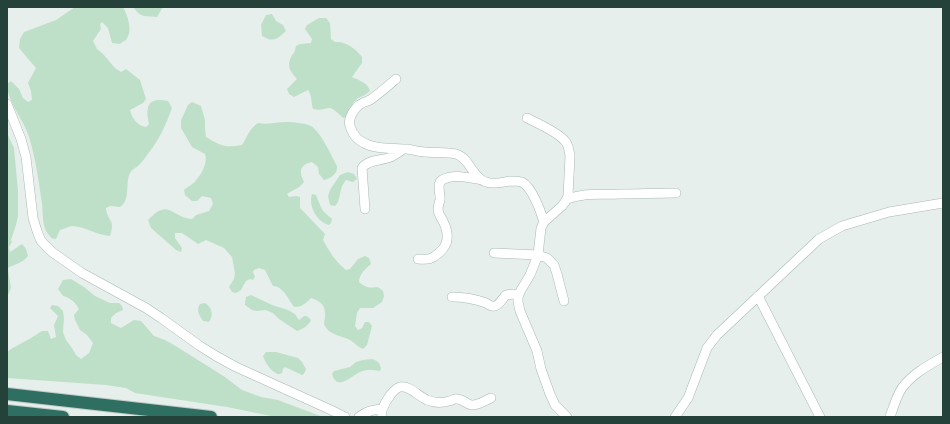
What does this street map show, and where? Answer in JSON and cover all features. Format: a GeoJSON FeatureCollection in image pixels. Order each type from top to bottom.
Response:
{"type":"FeatureCollection","features":[{"type":"Feature","properties":{"kind":"highway"},"geometry":{"type":"LineString","coordinates":[[7,394],[211,417]]}},
{"type":"Feature","properties":{"kind":"highway"},"geometry":{"type":"LineString","coordinates":[[7,411],[63,417]]}},
{"type":"Feature","properties":{"kind":"street"},"geometry":{"type":"LineString","coordinates":[[396,79],[369,100],[357,106],[350,116],[349,123],[351,131],[357,138],[372,146],[457,154],[470,165],[482,180]]}},
{"type":"Feature","properties":{"kind":"street"},"geometry":{"type":"LineString","coordinates":[[7,104],[21,139],[26,157],[32,210],[37,231],[42,241],[52,252],[82,273],[146,308],[216,356],[236,367],[345,417]]}},
{"type":"Feature","properties":{"kind":"street"},"geometry":{"type":"LineString","coordinates":[[527,118],[562,137],[569,148],[568,196],[562,206],[544,222],[541,228],[538,255],[521,290],[518,302],[520,311],[537,351],[541,369],[550,394],[555,404],[567,417]]}},
{"type":"Feature","properties":{"kind":"street"},"geometry":{"type":"LineString","coordinates":[[365,209],[362,168],[369,162],[390,158],[402,150]]}},
{"type":"Feature","properties":{"kind":"street"},"geometry":{"type":"LineString","coordinates":[[418,259],[428,260],[444,248],[446,244],[447,233],[438,208],[440,199],[439,186],[442,180],[457,176],[492,183],[523,182],[541,211],[544,222]]}},
{"type":"Feature","properties":{"kind":"street"},"geometry":{"type":"LineString","coordinates":[[566,199],[592,194],[617,195],[676,193]]}},
{"type":"Feature","properties":{"kind":"street"},"geometry":{"type":"LineString","coordinates":[[675,417],[688,398],[707,348],[716,335],[819,239],[842,226],[888,212],[943,203]]}},
{"type":"Feature","properties":{"kind":"street"},"geometry":{"type":"LineString","coordinates":[[494,253],[538,255],[547,258],[554,265],[564,301]]}},
{"type":"Feature","properties":{"kind":"street"},"geometry":{"type":"LineString","coordinates":[[452,297],[474,299],[496,306],[506,295],[519,295]]}},
{"type":"Feature","properties":{"kind":"street"},"geometry":{"type":"LineString","coordinates":[[758,296],[820,417]]}},
{"type":"Feature","properties":{"kind":"street"},"geometry":{"type":"LineString","coordinates":[[890,417],[902,388],[918,372],[943,357]]}},
{"type":"Feature","properties":{"kind":"street"},"geometry":{"type":"LineString","coordinates":[[359,417],[372,410],[382,413],[391,394],[401,387],[407,388],[429,401],[437,402],[457,399],[472,405],[491,398]]}},
{"type":"Feature","properties":{"kind":"green space"},"geometry":{"type":"Polygon","coordinates":[[[75,7],[123,7],[127,15],[129,28],[126,40],[120,44],[112,43],[108,28],[102,22],[100,24],[101,29],[93,41],[97,49],[115,68],[121,72],[126,69],[140,80],[146,99],[143,103],[130,110],[136,122],[146,127],[149,124],[147,112],[148,108],[152,102],[156,100],[168,101],[172,108],[155,145],[141,163],[130,173],[126,200],[120,207],[110,206],[106,208],[112,223],[110,236],[70,226],[60,230],[56,239],[51,238],[46,232],[43,221],[36,164],[32,148],[28,133],[10,98],[7,84],[11,81],[19,89],[23,98],[28,102],[32,100],[28,83],[36,68],[19,48],[20,39],[24,32],[56,20],[75,7]]]}},
{"type":"Feature","properties":{"kind":"green space"},"geometry":{"type":"Polygon","coordinates":[[[133,7],[163,7],[157,17],[141,15],[133,7]]]}},
{"type":"Feature","properties":{"kind":"green space"},"geometry":{"type":"Polygon","coordinates":[[[272,14],[276,21],[283,25],[286,31],[278,38],[272,40],[262,36],[261,25],[266,15],[272,14]]]}},
{"type":"Feature","properties":{"kind":"green space"},"geometry":{"type":"Polygon","coordinates":[[[319,18],[326,18],[330,23],[331,39],[335,42],[350,46],[362,57],[362,63],[352,77],[365,84],[370,91],[358,98],[353,103],[349,116],[343,118],[330,108],[321,110],[313,109],[308,90],[294,97],[289,94],[287,89],[297,79],[291,71],[289,65],[290,59],[296,46],[311,43],[312,39],[305,29],[307,25],[319,18]]]}},
{"type":"Feature","properties":{"kind":"green space"},"geometry":{"type":"Polygon","coordinates":[[[192,102],[201,106],[205,120],[206,137],[223,146],[242,145],[250,131],[258,123],[265,124],[289,122],[305,124],[315,129],[322,138],[337,166],[335,173],[331,177],[324,180],[319,174],[318,167],[312,162],[308,163],[304,165],[301,171],[304,182],[287,194],[289,197],[300,197],[300,208],[325,234],[323,240],[325,244],[342,267],[346,270],[350,269],[358,259],[365,256],[369,258],[371,264],[361,275],[359,282],[368,287],[378,287],[383,291],[384,296],[382,302],[373,308],[360,308],[357,313],[355,326],[358,330],[362,328],[365,322],[369,322],[372,326],[367,345],[363,349],[350,340],[327,329],[324,324],[325,310],[322,304],[318,301],[311,298],[303,305],[294,307],[283,291],[273,286],[265,270],[259,268],[254,270],[253,272],[255,277],[253,280],[250,279],[246,281],[241,290],[236,293],[232,292],[229,287],[234,279],[235,273],[232,257],[224,248],[206,240],[198,244],[182,233],[175,233],[175,238],[182,248],[181,252],[176,250],[151,228],[148,220],[155,213],[161,210],[170,210],[179,216],[192,219],[196,215],[209,211],[213,204],[211,198],[202,196],[197,201],[192,201],[185,195],[184,190],[194,183],[204,168],[206,161],[205,154],[192,147],[181,128],[181,120],[188,105],[192,102]]]}},
{"type":"Feature","properties":{"kind":"green space"},"geometry":{"type":"Polygon","coordinates":[[[7,133],[14,148],[18,191],[18,216],[11,240],[12,242],[9,247],[10,252],[22,244],[26,249],[28,256],[21,262],[8,268],[11,288],[7,296],[7,133]]]}},
{"type":"Feature","properties":{"kind":"green space"},"geometry":{"type":"Polygon","coordinates":[[[348,172],[354,174],[357,179],[353,182],[346,180],[342,186],[338,202],[335,206],[330,205],[328,196],[330,190],[340,175],[348,172]]]}},
{"type":"Feature","properties":{"kind":"green space"},"geometry":{"type":"Polygon","coordinates":[[[312,194],[316,195],[323,211],[332,219],[329,225],[321,221],[314,213],[311,203],[312,194]]]}},
{"type":"Feature","properties":{"kind":"green space"},"geometry":{"type":"Polygon","coordinates":[[[71,279],[95,296],[110,303],[119,303],[122,306],[123,310],[116,313],[111,318],[111,323],[121,328],[134,320],[141,321],[154,336],[174,345],[225,377],[242,390],[261,397],[278,400],[323,417],[276,417],[227,407],[135,393],[126,388],[106,385],[7,378],[7,352],[42,331],[48,331],[51,339],[56,337],[54,325],[58,316],[50,308],[52,305],[58,306],[63,311],[63,332],[66,340],[76,355],[81,359],[89,353],[93,343],[87,335],[80,330],[75,320],[74,315],[79,309],[76,304],[63,296],[58,289],[63,280],[71,279]]]}},
{"type":"Feature","properties":{"kind":"green space"},"geometry":{"type":"Polygon","coordinates":[[[251,295],[272,305],[288,310],[295,314],[299,320],[304,316],[307,316],[311,320],[306,327],[297,331],[273,313],[265,310],[252,310],[245,305],[246,297],[251,295]]]}},
{"type":"Feature","properties":{"kind":"green space"},"geometry":{"type":"Polygon","coordinates":[[[205,303],[212,311],[209,322],[203,321],[198,312],[200,304],[205,303]]]}},
{"type":"Feature","properties":{"kind":"green space"},"geometry":{"type":"Polygon","coordinates":[[[266,352],[276,352],[298,358],[306,369],[304,374],[302,375],[285,367],[282,373],[277,374],[265,361],[263,356],[266,352]]]}},
{"type":"Feature","properties":{"kind":"green space"},"geometry":{"type":"Polygon","coordinates":[[[372,359],[377,361],[379,364],[381,369],[380,371],[362,371],[341,382],[337,382],[334,379],[332,374],[334,371],[350,367],[356,362],[372,359]]]}}]}
